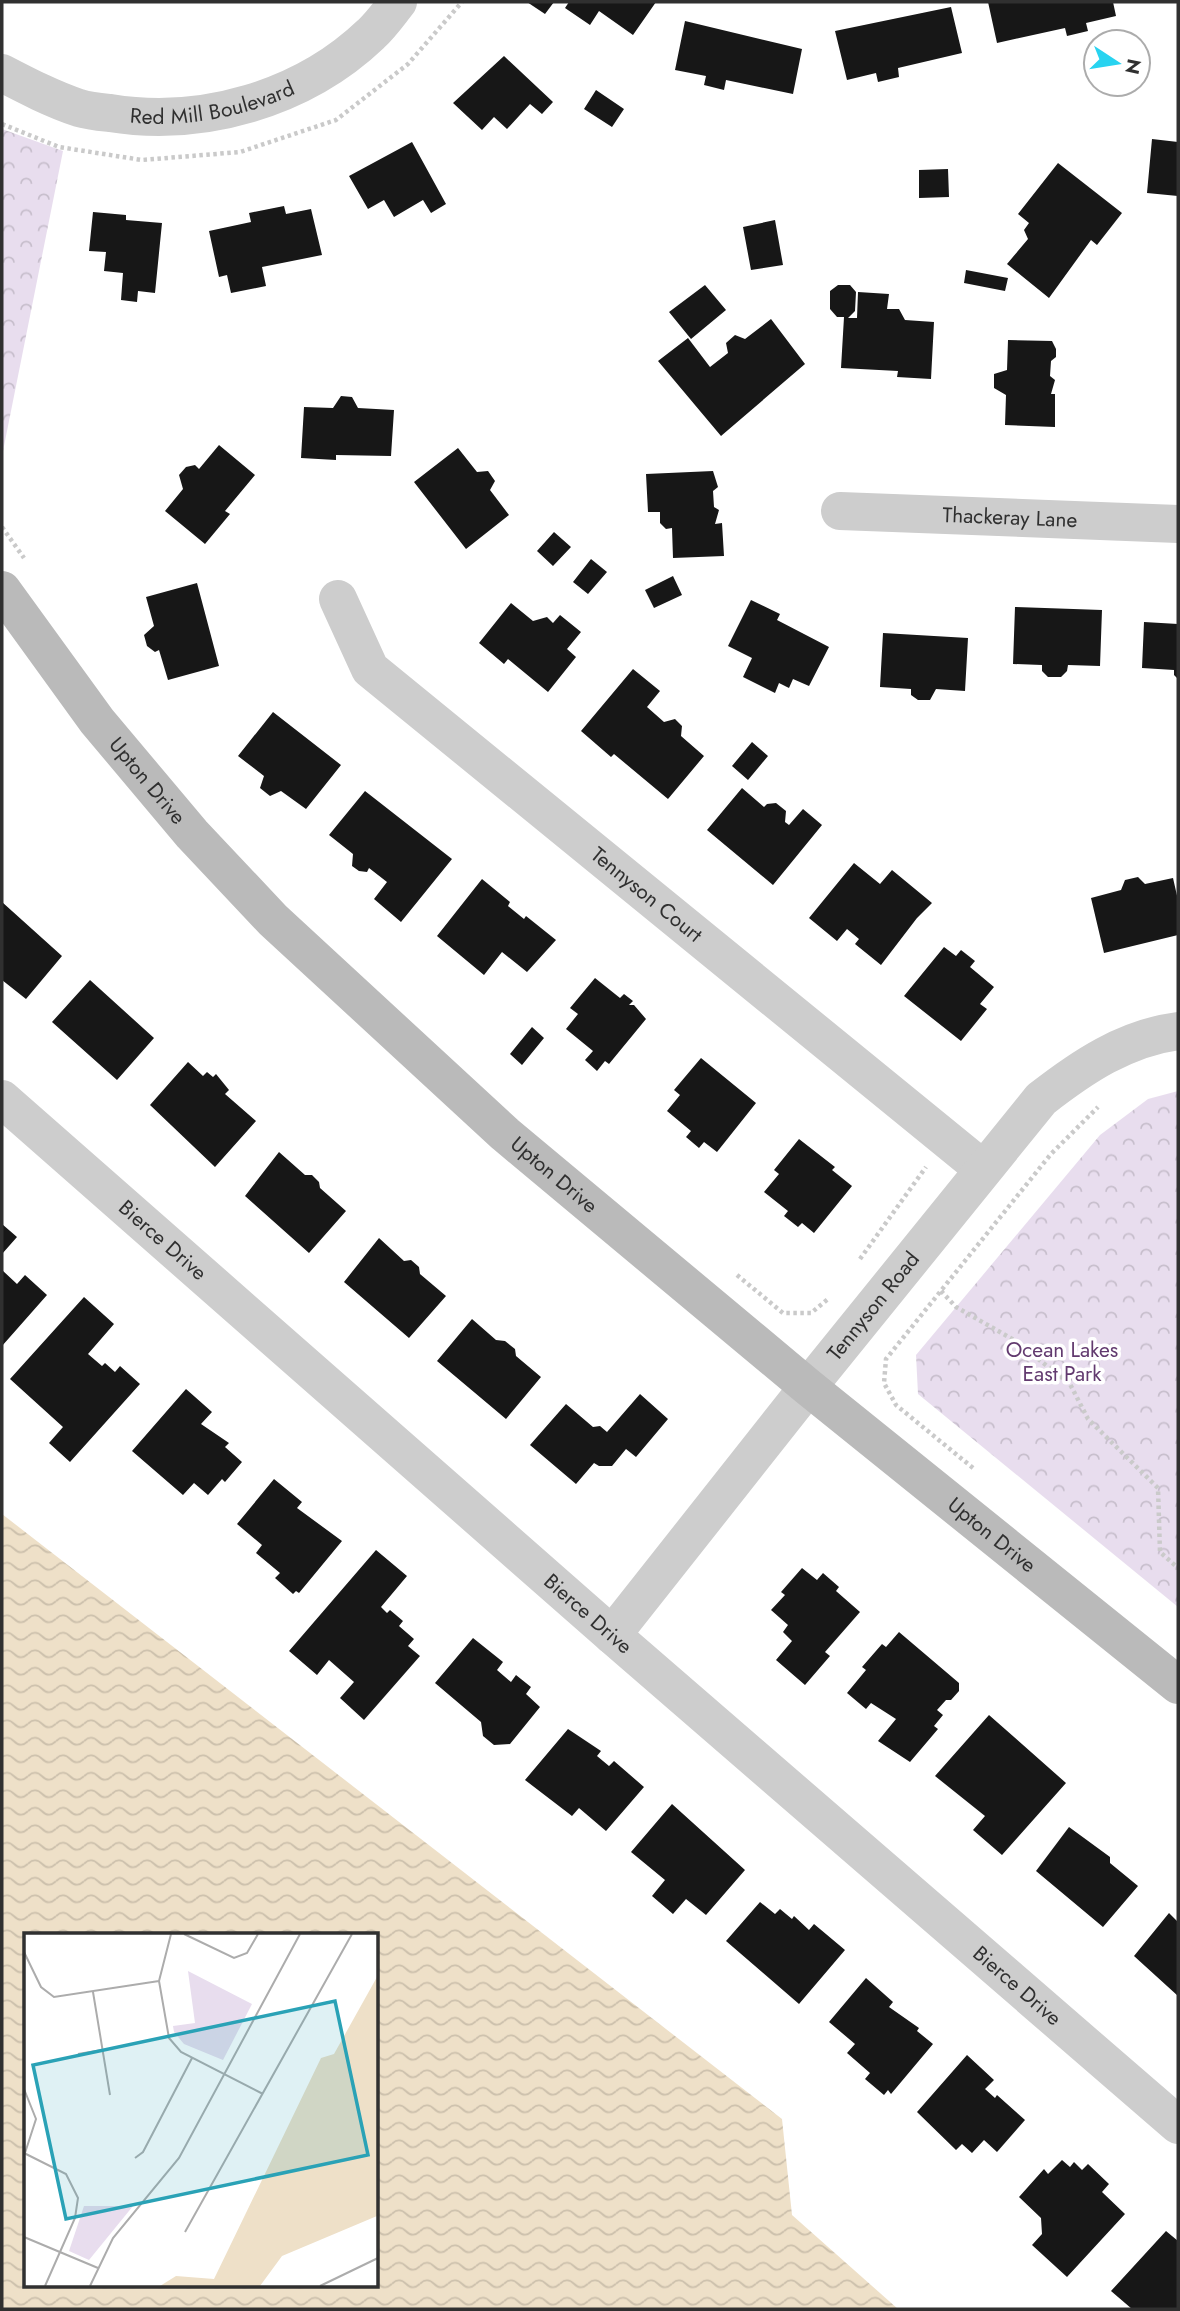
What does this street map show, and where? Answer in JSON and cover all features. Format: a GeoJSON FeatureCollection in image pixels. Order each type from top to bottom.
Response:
{"type":"FeatureCollection","features":[{"type":"Feature","properties":{"kind":"main road","name":"Upton Drive"},"geometry":{"type":"LineString","coordinates":[[2,590],[97,721],[192,834],[273,920],[505,1134],[808,1387],[1178,1685]]}},
{"type":"Feature","properties":{"kind":"street","name":"Red Mill Boulevard"},"geometry":{"type":"LineString","coordinates":[[2,73],[37,92],[81,109],[133,117],[184,117],[236,108],[285,91],[330,66],[371,34],[398,2]]}},
{"type":"Feature","properties":{"kind":"street","name":"Thackeray Lane"},"geometry":{"type":"LineString","coordinates":[[840,511],[1178,524]]}},
{"type":"Feature","properties":{"kind":"street","name":"Tennyson Court"},"geometry":{"type":"LineString","coordinates":[[338,599],[370,669],[983,1169]]}},
{"type":"Feature","properties":{"kind":"street","name":"Tennyson Road"},"geometry":{"type":"LineString","coordinates":[[611,1635],[1041,1099],[1078,1070],[1120,1047],[1178,1031]]}},
{"type":"Feature","properties":{"kind":"street","name":"Bierce Drive"},"geometry":{"type":"LineString","coordinates":[[2,1099],[611,1635],[1178,2125]]}},
{"type":"Feature","properties":{"kind":"path"},"geometry":{"type":"LineString","coordinates":[[2,527],[26,561]]}},
{"type":"Feature","properties":{"kind":"path"},"geometry":{"type":"LineString","coordinates":[[980,1474],[896,1405],[884,1383],[886,1359],[1051,1154],[1095,1109],[1105,1103]]}},
{"type":"Feature","properties":{"kind":"path"},"geometry":{"type":"LineString","coordinates":[[858,1261],[946,1140]]}},
{"type":"Feature","properties":{"kind":"path"},"geometry":{"type":"LineString","coordinates":[[730,1270],[783,1313],[811,1313],[834,1294]]}},
{"type":"Feature","properties":{"kind":"path"},"geometry":{"type":"LineString","coordinates":[[941,1291],[956,1307],[1014,1339],[1070,1384],[1088,1419],[1158,1488],[1160,1552],[1178,1568]]}},
{"type":"Feature","properties":{"kind":"green space"},"geometry":{"type":"Polygon","coordinates":[[[2,129],[63,151],[2,456],[2,129]]]}},
{"type":"Feature","properties":{"kind":"green space","name":"Ocean Lakes East Park"},"geometry":{"type":"Polygon","coordinates":[[[1178,1091],[1178,1607],[918,1394],[916,1355],[1100,1135],[1148,1099],[1178,1091]]]}},
{"type":"Feature","properties":{"kind":"water"},"geometry":{"type":"Polygon","coordinates":[[[2,1514],[782,2119],[792,2215],[898,2309],[2,2309],[2,1514]]]}},
{"type":"Feature","properties":{"kind":"building"},"geometry":{"type":"Polygon","coordinates":[[[527,2],[554,2],[545,14],[527,2]]]}},
{"type":"Feature","properties":{"kind":"building"},"geometry":{"type":"Polygon","coordinates":[[[569,2],[656,2],[633,35],[599,11],[590,25],[565,8],[569,2]]]}},
{"type":"Feature","properties":{"kind":"building"},"geometry":{"type":"Polygon","coordinates":[[[988,2],[1113,2],[1116,16],[1086,23],[1087,28],[1082,28],[1082,32],[1067,36],[1065,28],[997,43],[988,2]]]}},
{"type":"Feature","properties":{"kind":"building"},"geometry":{"type":"Polygon","coordinates":[[[951,7],[962,53],[898,68],[899,77],[878,82],[876,73],[847,80],[835,31],[951,7]]]}},
{"type":"Feature","properties":{"kind":"building"},"geometry":{"type":"Polygon","coordinates":[[[685,21],[802,49],[793,94],[726,80],[724,90],[704,85],[706,76],[675,70],[685,21]]]}},
{"type":"Feature","properties":{"kind":"building"},"geometry":{"type":"Polygon","coordinates":[[[504,56],[553,102],[542,114],[530,104],[507,129],[494,117],[482,130],[453,103],[504,56]]]}},
{"type":"Feature","properties":{"kind":"building"},"geometry":{"type":"Polygon","coordinates":[[[596,90],[624,109],[612,127],[584,109],[596,90]]]}},
{"type":"Feature","properties":{"kind":"building"},"geometry":{"type":"Polygon","coordinates":[[[1152,139],[1178,142],[1178,196],[1147,193],[1152,139]]]}},
{"type":"Feature","properties":{"kind":"building"},"geometry":{"type":"Polygon","coordinates":[[[412,142],[446,204],[431,213],[423,200],[394,217],[384,200],[368,209],[349,176],[412,142]]]}},
{"type":"Feature","properties":{"kind":"building"},"geometry":{"type":"Polygon","coordinates":[[[1058,163],[1122,213],[1097,245],[1091,240],[1049,298],[1007,264],[1028,239],[1024,230],[1029,223],[1018,214],[1058,163]]]}},
{"type":"Feature","properties":{"kind":"building"},"geometry":{"type":"Polygon","coordinates":[[[948,169],[949,197],[919,198],[919,170],[948,169]]]}},
{"type":"Feature","properties":{"kind":"building"},"geometry":{"type":"Polygon","coordinates":[[[284,206],[286,214],[311,209],[322,255],[262,267],[266,286],[231,293],[227,275],[219,277],[209,231],[251,222],[249,213],[284,206]]]}},
{"type":"Feature","properties":{"kind":"building"},"geometry":{"type":"Polygon","coordinates":[[[93,212],[126,215],[126,220],[162,223],[155,293],[138,291],[137,302],[121,300],[123,273],[104,271],[106,252],[89,251],[93,212]]]}},
{"type":"Feature","properties":{"kind":"building"},"geometry":{"type":"Polygon","coordinates":[[[775,220],[783,265],[751,270],[743,227],[775,220]]]}},
{"type":"Feature","properties":{"kind":"building"},"geometry":{"type":"Polygon","coordinates":[[[966,270],[1008,278],[1005,291],[964,283],[966,270]]]}},
{"type":"Feature","properties":{"kind":"building"},"geometry":{"type":"Polygon","coordinates":[[[705,285],[726,310],[691,339],[669,312],[705,285]]]}},
{"type":"Feature","properties":{"kind":"building"},"geometry":{"type":"Polygon","coordinates":[[[838,285],[850,285],[856,292],[855,311],[848,318],[857,318],[858,292],[889,294],[887,309],[899,309],[905,320],[934,322],[931,379],[897,377],[898,371],[841,368],[844,317],[837,317],[830,309],[830,291],[838,285]]]}},
{"type":"Feature","properties":{"kind":"building"},"geometry":{"type":"Polygon","coordinates":[[[771,319],[805,364],[721,436],[658,361],[688,338],[710,367],[728,353],[726,343],[735,335],[745,339],[771,319]]]}},
{"type":"Feature","properties":{"kind":"building"},"geometry":{"type":"Polygon","coordinates":[[[1008,340],[1052,341],[1056,349],[1056,357],[1051,361],[1050,376],[1055,380],[1051,394],[1055,394],[1055,427],[1005,425],[1006,395],[994,388],[994,374],[1007,370],[1008,340]]]}},
{"type":"Feature","properties":{"kind":"building"},"geometry":{"type":"Polygon","coordinates":[[[341,396],[352,397],[358,408],[394,410],[391,456],[336,455],[336,460],[301,458],[304,407],[333,408],[341,396]]]}},
{"type":"Feature","properties":{"kind":"building"},"geometry":{"type":"Polygon","coordinates":[[[219,445],[255,475],[225,511],[230,514],[205,544],[165,511],[183,489],[179,475],[186,467],[195,465],[199,469],[219,445]]]}},
{"type":"Feature","properties":{"kind":"building"},"geometry":{"type":"Polygon","coordinates":[[[458,448],[477,472],[488,471],[495,481],[490,490],[509,515],[466,549],[414,482],[458,448]]]}},
{"type":"Feature","properties":{"kind":"building"},"geometry":{"type":"Polygon","coordinates":[[[713,471],[718,487],[713,491],[714,507],[719,510],[715,524],[722,523],[724,556],[673,558],[672,528],[666,529],[660,523],[660,512],[648,512],[646,474],[713,471]]]}},
{"type":"Feature","properties":{"kind":"building"},"geometry":{"type":"Polygon","coordinates":[[[554,532],[571,547],[553,566],[537,551],[554,532]]]}},
{"type":"Feature","properties":{"kind":"building"},"geometry":{"type":"Polygon","coordinates":[[[591,559],[607,572],[588,594],[573,582],[591,559]]]}},
{"type":"Feature","properties":{"kind":"building"},"geometry":{"type":"Polygon","coordinates":[[[673,576],[682,595],[654,608],[645,590],[673,576]]]}},
{"type":"Feature","properties":{"kind":"building"},"geometry":{"type":"Polygon","coordinates":[[[197,583],[219,666],[168,680],[159,650],[155,652],[147,646],[144,635],[154,626],[146,597],[197,583]]]}},
{"type":"Feature","properties":{"kind":"building"},"geometry":{"type":"Polygon","coordinates":[[[751,600],[780,614],[777,620],[829,647],[809,686],[793,679],[789,688],[779,683],[775,693],[743,677],[752,658],[728,646],[751,600]]]}},
{"type":"Feature","properties":{"kind":"building"},"geometry":{"type":"Polygon","coordinates":[[[511,603],[533,621],[547,617],[553,623],[560,615],[581,632],[567,649],[576,657],[548,692],[508,659],[504,664],[479,643],[511,603]]]}},
{"type":"Feature","properties":{"kind":"building"},"geometry":{"type":"Polygon","coordinates":[[[1015,607],[1102,610],[1100,666],[1068,665],[1067,671],[1061,677],[1048,677],[1042,671],[1042,665],[1013,664],[1015,607]]]}},
{"type":"Feature","properties":{"kind":"building"},"geometry":{"type":"Polygon","coordinates":[[[1144,622],[1178,624],[1178,679],[1174,670],[1142,668],[1144,622]]]}},
{"type":"Feature","properties":{"kind":"building"},"geometry":{"type":"Polygon","coordinates":[[[883,633],[968,638],[965,691],[936,689],[930,700],[918,700],[911,695],[911,689],[880,687],[883,633]]]}},
{"type":"Feature","properties":{"kind":"building"},"geometry":{"type":"Polygon","coordinates":[[[633,669],[660,691],[647,707],[664,722],[675,719],[682,726],[681,736],[704,756],[668,799],[614,754],[611,757],[581,731],[633,669]]]}},
{"type":"Feature","properties":{"kind":"building"},"geometry":{"type":"Polygon","coordinates":[[[273,712],[341,765],[306,809],[281,791],[270,796],[260,788],[264,776],[238,756],[273,712]]]}},
{"type":"Feature","properties":{"kind":"building"},"geometry":{"type":"Polygon","coordinates":[[[752,742],[768,756],[748,780],[732,766],[752,742]]]}},
{"type":"Feature","properties":{"kind":"building"},"geometry":{"type":"Polygon","coordinates":[[[742,788],[764,807],[776,803],[786,811],[785,822],[789,825],[803,809],[822,825],[773,885],[707,830],[742,788]]]}},
{"type":"Feature","properties":{"kind":"building"},"geometry":{"type":"Polygon","coordinates":[[[365,791],[452,859],[401,922],[374,899],[387,882],[369,868],[367,872],[352,866],[353,854],[329,835],[365,791]]]}},
{"type":"Feature","properties":{"kind":"building"},"geometry":{"type":"Polygon","coordinates":[[[854,863],[880,884],[892,870],[932,903],[881,965],[855,944],[859,939],[847,929],[837,941],[809,918],[854,863]]]}},
{"type":"Feature","properties":{"kind":"building"},"geometry":{"type":"Polygon","coordinates":[[[1138,877],[1145,884],[1173,878],[1178,900],[1178,935],[1104,953],[1091,898],[1121,890],[1125,880],[1138,877]]]}},
{"type":"Feature","properties":{"kind":"building"},"geometry":{"type":"Polygon","coordinates":[[[482,879],[510,902],[508,906],[524,919],[526,916],[556,940],[527,972],[502,952],[484,975],[437,936],[482,879]]]}},
{"type":"Feature","properties":{"kind":"building"},"geometry":{"type":"Polygon","coordinates":[[[2,902],[62,956],[26,999],[2,980],[2,902]]]}},
{"type":"Feature","properties":{"kind":"building"},"geometry":{"type":"Polygon","coordinates":[[[944,947],[956,956],[961,950],[975,961],[970,967],[994,987],[980,1004],[987,1009],[961,1041],[904,996],[944,947]]]}},
{"type":"Feature","properties":{"kind":"building"},"geometry":{"type":"Polygon","coordinates":[[[595,978],[620,998],[624,994],[633,1001],[629,1005],[634,1005],[646,1019],[609,1064],[605,1061],[597,1071],[585,1060],[593,1051],[566,1029],[578,1014],[570,1008],[595,978]]]}},
{"type":"Feature","properties":{"kind":"building"},"geometry":{"type":"Polygon","coordinates":[[[90,980],[154,1038],[117,1080],[52,1022],[90,980]]]}},
{"type":"Feature","properties":{"kind":"building"},"geometry":{"type":"Polygon","coordinates":[[[532,1027],[544,1038],[522,1065],[510,1054],[532,1027]]]}},
{"type":"Feature","properties":{"kind":"building"},"geometry":{"type":"Polygon","coordinates":[[[701,1058],[756,1103],[717,1152],[704,1142],[699,1148],[686,1137],[691,1131],[667,1111],[680,1095],[674,1090],[701,1058]]]}},
{"type":"Feature","properties":{"kind":"building"},"geometry":{"type":"Polygon","coordinates":[[[188,1062],[203,1076],[207,1072],[213,1077],[216,1074],[229,1090],[225,1094],[256,1121],[215,1167],[150,1105],[188,1062]]]}},
{"type":"Feature","properties":{"kind":"building"},"geometry":{"type":"Polygon","coordinates":[[[799,1139],[835,1167],[832,1170],[852,1186],[814,1233],[802,1223],[798,1227],[784,1216],[788,1211],[764,1192],[779,1174],[774,1170],[799,1139]]]}},
{"type":"Feature","properties":{"kind":"building"},"geometry":{"type":"Polygon","coordinates":[[[279,1152],[305,1175],[312,1175],[319,1182],[320,1188],[346,1211],[309,1253],[245,1196],[279,1152]]]}},
{"type":"Feature","properties":{"kind":"building"},"geometry":{"type":"Polygon","coordinates":[[[2,1224],[17,1237],[2,1254],[2,1224]]]}},
{"type":"Feature","properties":{"kind":"building"},"geometry":{"type":"Polygon","coordinates":[[[379,1238],[404,1261],[411,1260],[419,1267],[420,1274],[446,1296],[409,1338],[344,1282],[379,1238]]]}},
{"type":"Feature","properties":{"kind":"building"},"geometry":{"type":"Polygon","coordinates":[[[2,1270],[17,1284],[25,1275],[47,1295],[2,1346],[2,1270]]]}},
{"type":"Feature","properties":{"kind":"building"},"geometry":{"type":"Polygon","coordinates":[[[84,1297],[114,1324],[88,1354],[102,1366],[105,1363],[115,1372],[120,1366],[140,1384],[70,1462],[49,1443],[63,1427],[10,1379],[84,1297]]]}},
{"type":"Feature","properties":{"kind":"building"},"geometry":{"type":"Polygon","coordinates":[[[472,1319],[496,1340],[505,1341],[515,1349],[516,1356],[541,1377],[506,1419],[437,1361],[472,1319]]]}},
{"type":"Feature","properties":{"kind":"building"},"geometry":{"type":"Polygon","coordinates":[[[186,1389],[212,1412],[201,1424],[229,1443],[225,1447],[242,1462],[225,1482],[222,1479],[208,1495],[194,1483],[183,1495],[132,1451],[186,1389]]]}},
{"type":"Feature","properties":{"kind":"building"},"geometry":{"type":"Polygon","coordinates":[[[640,1394],[668,1419],[636,1457],[626,1449],[612,1466],[599,1466],[594,1463],[576,1484],[530,1445],[566,1404],[593,1427],[600,1426],[607,1432],[640,1394]]]}},
{"type":"Feature","properties":{"kind":"building"},"geometry":{"type":"Polygon","coordinates":[[[274,1479],[302,1502],[297,1508],[342,1541],[299,1593],[296,1591],[293,1594],[275,1578],[280,1573],[256,1553],[262,1545],[237,1524],[274,1479]]]}},
{"type":"Feature","properties":{"kind":"building"},"geometry":{"type":"Polygon","coordinates":[[[376,1550],[407,1576],[381,1607],[387,1613],[390,1610],[403,1621],[399,1626],[414,1639],[408,1646],[420,1656],[364,1720],[340,1698],[354,1682],[329,1660],[317,1675],[289,1651],[376,1550]]]}},
{"type":"Feature","properties":{"kind":"building"},"geometry":{"type":"Polygon","coordinates":[[[802,1568],[817,1580],[823,1573],[839,1587],[836,1591],[860,1612],[825,1652],[830,1656],[805,1685],[776,1660],[792,1641],[783,1632],[788,1625],[771,1610],[785,1595],[781,1592],[802,1568]]]}},
{"type":"Feature","properties":{"kind":"building"},"geometry":{"type":"Polygon","coordinates":[[[899,1632],[959,1683],[959,1691],[937,1710],[943,1715],[934,1726],[938,1729],[910,1762],[878,1741],[896,1719],[871,1703],[866,1709],[847,1693],[866,1670],[862,1667],[882,1644],[886,1647],[899,1632]]]}},
{"type":"Feature","properties":{"kind":"building"},"geometry":{"type":"Polygon","coordinates":[[[473,1638],[503,1662],[497,1670],[511,1682],[516,1675],[531,1687],[526,1694],[540,1707],[510,1744],[494,1745],[483,1736],[481,1722],[435,1683],[473,1638]]]}},
{"type":"Feature","properties":{"kind":"building"},"geometry":{"type":"Polygon","coordinates":[[[989,1715],[1066,1783],[1002,1855],[973,1830],[985,1816],[935,1776],[989,1715]]]}},
{"type":"Feature","properties":{"kind":"building"},"geometry":{"type":"Polygon","coordinates":[[[568,1729],[601,1751],[597,1756],[609,1766],[614,1761],[644,1787],[606,1831],[579,1808],[572,1816],[525,1780],[568,1729]]]}},
{"type":"Feature","properties":{"kind":"building"},"geometry":{"type":"Polygon","coordinates":[[[672,1804],[745,1870],[706,1915],[686,1899],[673,1914],[652,1896],[665,1880],[631,1852],[672,1804]]]}},
{"type":"Feature","properties":{"kind":"building"},"geometry":{"type":"Polygon","coordinates":[[[1069,1827],[1110,1857],[1110,1863],[1138,1886],[1103,1927],[1036,1871],[1069,1827]]]}},
{"type":"Feature","properties":{"kind":"building"},"geometry":{"type":"Polygon","coordinates":[[[760,1902],[775,1914],[780,1909],[792,1919],[794,1916],[809,1930],[814,1924],[845,1950],[799,2004],[726,1941],[760,1902]]]}},
{"type":"Feature","properties":{"kind":"building"},"geometry":{"type":"Polygon","coordinates":[[[1169,1913],[1178,1922],[1178,1996],[1134,1956],[1169,1913]]]}},
{"type":"Feature","properties":{"kind":"building"},"geometry":{"type":"Polygon","coordinates":[[[866,1978],[893,2002],[889,2007],[919,2028],[917,2031],[933,2044],[891,2094],[888,2090],[884,2095],[865,2079],[870,2073],[847,2053],[855,2044],[829,2022],[866,1978]]]}},
{"type":"Feature","properties":{"kind":"building"},"geometry":{"type":"Polygon","coordinates":[[[967,2055],[994,2080],[985,2089],[995,2098],[997,2095],[1025,2120],[997,2152],[984,2140],[972,2153],[962,2144],[956,2150],[917,2112],[967,2055]]]}},
{"type":"Feature","properties":{"kind":"building"},"geometry":{"type":"Polygon","coordinates":[[[1062,2160],[1070,2167],[1074,2162],[1082,2170],[1088,2164],[1109,2184],[1102,2192],[1125,2214],[1067,2277],[1032,2245],[1042,2234],[1041,2218],[1019,2197],[1044,2169],[1048,2174],[1062,2160]]]}},
{"type":"Feature","properties":{"kind":"building"},"geometry":{"type":"Polygon","coordinates":[[[1166,2231],[1178,2241],[1178,2309],[1132,2309],[1111,2291],[1166,2231]]]}}]}
